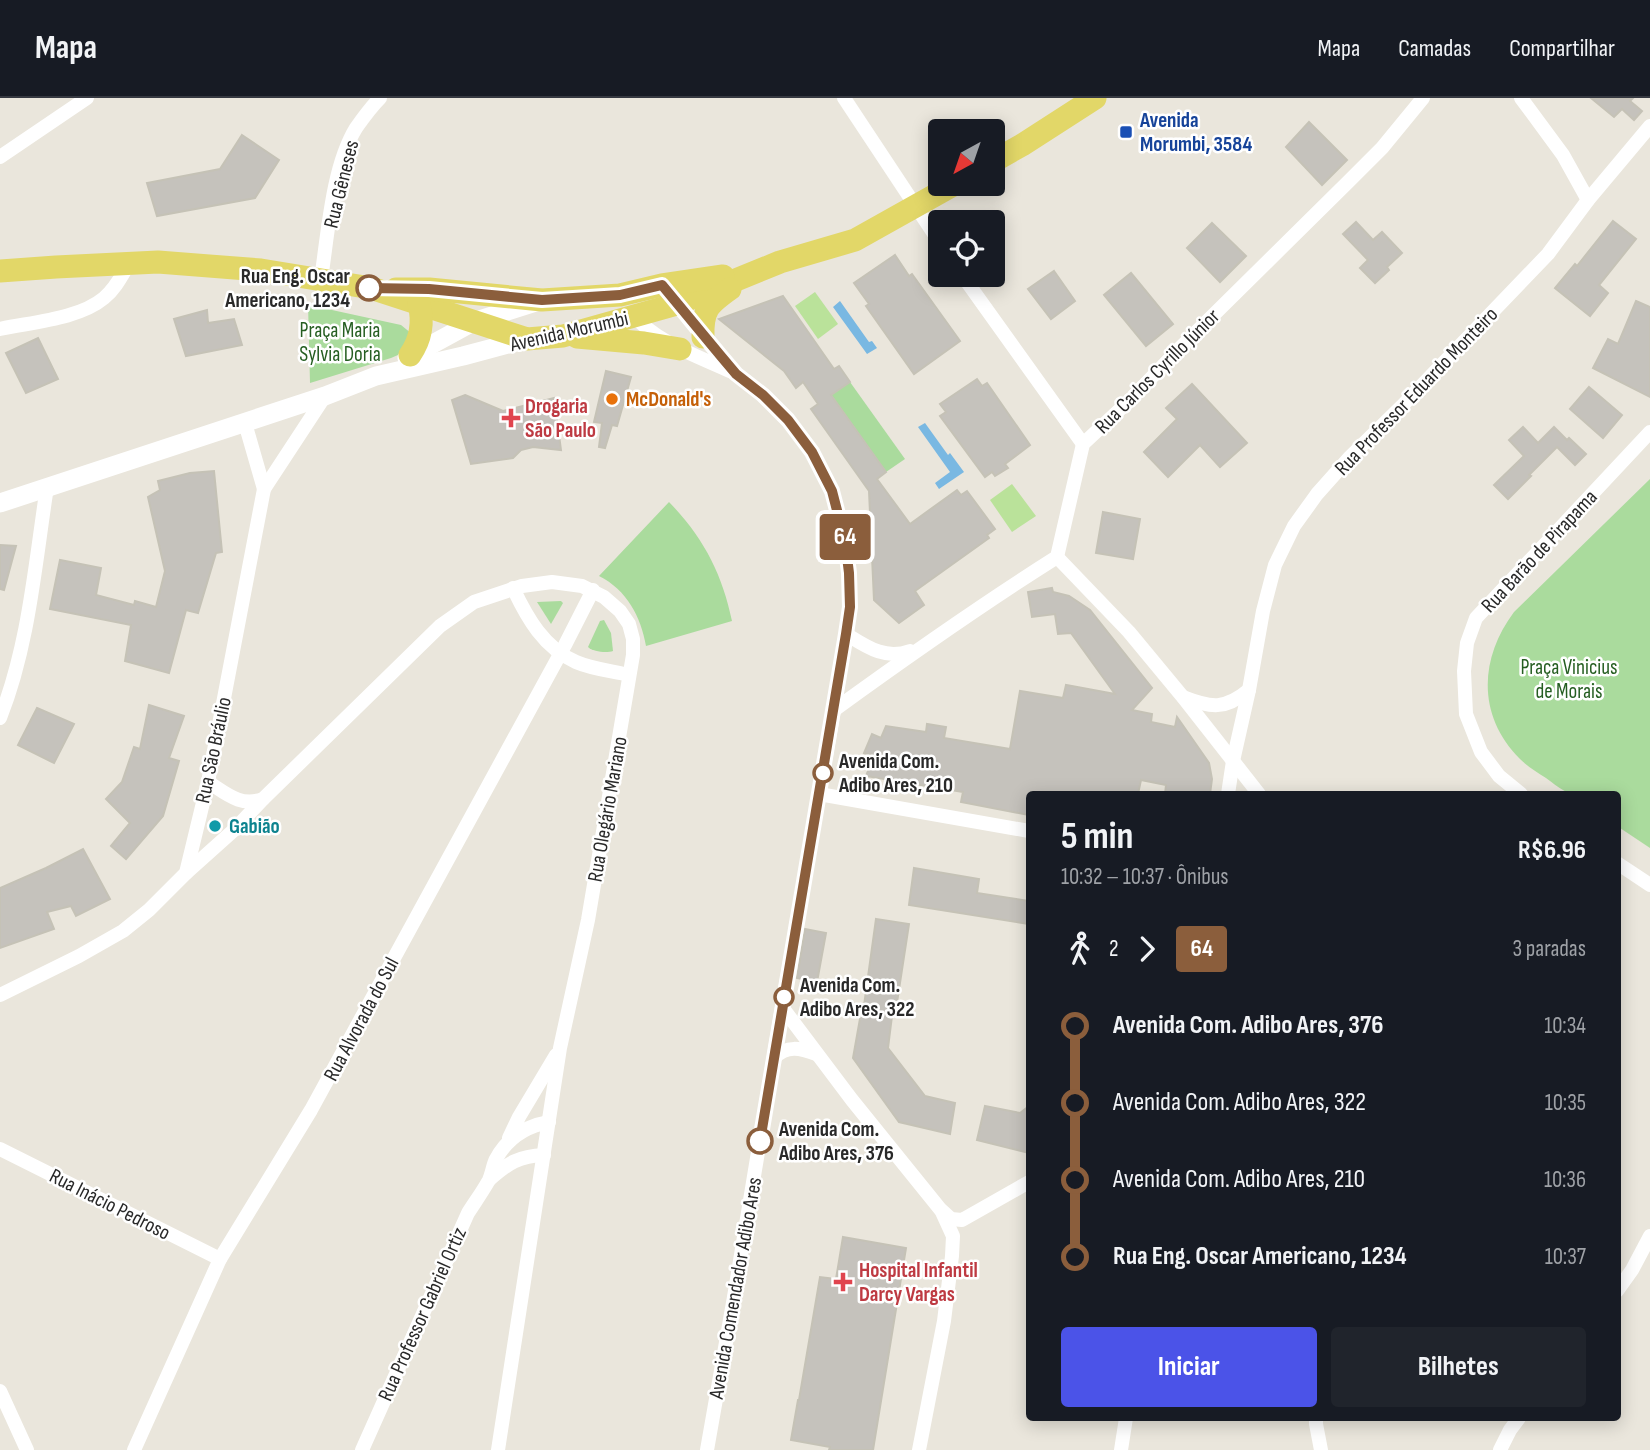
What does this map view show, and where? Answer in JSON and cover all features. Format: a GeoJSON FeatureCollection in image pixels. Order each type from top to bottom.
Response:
{"type":"FeatureCollection","features":[{"type":"Feature","properties":{"kind":"main road"},"geometry":{"type":"LineString","coordinates":[[1005,154],[1095,98]]}},
{"type":"Feature","properties":{"kind":"main road","name":"Avenida Morumbi"},"geometry":{"type":"LineString","coordinates":[[0,503],[325,396],[376,376],[527,339],[563,335],[677,304],[780,262],[855,240],[934,196]]}},
{"type":"Feature","properties":{"kind":"main road"},"geometry":{"type":"LineString","coordinates":[[0,271],[130,262],[261,270],[371,288],[527,339]]}},
{"type":"Feature","properties":{"kind":"main road"},"geometry":{"type":"LineString","coordinates":[[703,337],[704,316],[712,302],[757,271]]}},
{"type":"Feature","properties":{"kind":"main road","name":"Avenida Morumbi"},"geometry":{"type":"LineString","coordinates":[[376,376],[473,322],[542,300],[620,295],[662,285],[757,271]]}},
{"type":"Feature","properties":{"kind":"main road"},"geometry":{"type":"LineString","coordinates":[[371,288],[429,289],[542,300]]}},
{"type":"Feature","properties":{"kind":"main road"},"geometry":{"type":"LineString","coordinates":[[410,355],[421,331],[419,304]]}},
{"type":"Feature","properties":{"kind":"main road"},"geometry":{"type":"LineString","coordinates":[[563,335],[680,349]]}},
{"type":"Feature","properties":{"kind":"street"},"geometry":{"type":"LineString","coordinates":[[0,157],[87,98]]}},
{"type":"Feature","properties":{"kind":"street","name":"Rua Gêneses"},"geometry":{"type":"LineString","coordinates":[[321,279],[335,188],[344,156],[355,130],[380,98]]}},
{"type":"Feature","properties":{"kind":"street"},"geometry":{"type":"LineString","coordinates":[[844,98],[928,224]]}},
{"type":"Feature","properties":{"kind":"street","name":"Rua Carlos Cyrillo Júnior"},"geometry":{"type":"LineString","coordinates":[[1057,558],[1083,444],[1382,148],[1423,98]]}},
{"type":"Feature","properties":{"kind":"street"},"geometry":{"type":"LineString","coordinates":[[1521,98],[1563,155],[1588,200]]}},
{"type":"Feature","properties":{"kind":"street","name":"Rua Professor Eduardo Monteiro"},"geometry":{"type":"LineString","coordinates":[[1228,791],[1263,611],[1275,565],[1294,526],[1317,494],[1350,457],[1548,254],[1588,200],[1650,126]]}},
{"type":"Feature","properties":{"kind":"street"},"geometry":{"type":"LineString","coordinates":[[0,329],[61,317],[88,307],[114,288],[130,262]]}},
{"type":"Feature","properties":{"kind":"street","name":"Avenida Comendador Adibo Ares"},"geometry":{"type":"LineString","coordinates":[[662,285],[736,374],[763,395],[788,420],[812,452],[832,491],[845,541],[850,607],[707,1450]]}},
{"type":"Feature","properties":{"kind":"street"},"geometry":{"type":"LineString","coordinates":[[971,287],[1083,444]]}},
{"type":"Feature","properties":{"kind":"street","name":"Avenida Comendador Adibo Ares"},"geometry":{"type":"LineString","coordinates":[[620,295],[634,316],[655,333],[680,349],[736,374]]}},
{"type":"Feature","properties":{"kind":"street","name":"Rua São Bráulio"},"geometry":{"type":"LineString","coordinates":[[186,873],[208,782],[264,489],[325,396]]}},
{"type":"Feature","properties":{"kind":"street","name":"Rua São Bráulio"},"geometry":{"type":"LineString","coordinates":[[245,422],[264,489]]}},
{"type":"Feature","properties":{"kind":"street","name":"Rua Barão de Pirapama"},"geometry":{"type":"LineString","coordinates":[[1517,791],[1499,776],[1481,752],[1466,714],[1466,643],[1476,618],[1650,432]]}},
{"type":"Feature","properties":{"kind":"street"},"geometry":{"type":"LineString","coordinates":[[0,718],[14,680],[25,633],[47,487]]}},
{"type":"Feature","properties":{"kind":"street"},"geometry":{"type":"LineString","coordinates":[[834,710],[921,647],[1057,558],[1129,632],[1257,791]]}},
{"type":"Feature","properties":{"kind":"street","name":"Rua Olegário Mariano"},"geometry":{"type":"LineString","coordinates":[[186,873],[251,814],[263,799],[440,626],[474,602],[513,588],[552,582],[569,583],[593,590],[612,603],[629,624],[633,639],[629,675],[588,920],[560,1048],[498,1450]]}},
{"type":"Feature","properties":{"kind":"street"},"geometry":{"type":"LineString","coordinates":[[513,588],[523,611],[544,640],[560,653],[577,663],[629,675]]}},
{"type":"Feature","properties":{"kind":"street","name":"Rua Alvorada do Sul"},"geometry":{"type":"LineString","coordinates":[[134,1450],[220,1259],[311,1110],[593,590]]}},
{"type":"Feature","properties":{"kind":"street"},"geometry":{"type":"LineString","coordinates":[[846,634],[884,654],[897,655],[921,647]]}},
{"type":"Feature","properties":{"kind":"street"},"geometry":{"type":"LineString","coordinates":[[1182,696],[1202,705],[1225,705],[1249,690]]}},
{"type":"Feature","properties":{"kind":"street"},"geometry":{"type":"LineString","coordinates":[[208,782],[235,799],[253,802],[263,799]]}},
{"type":"Feature","properties":{"kind":"street"},"geometry":{"type":"LineString","coordinates":[[819,794],[1026,830]]}},
{"type":"Feature","properties":{"kind":"street"},"geometry":{"type":"LineString","coordinates":[[1621,866],[1650,885]]}},
{"type":"Feature","properties":{"kind":"street"},"geometry":{"type":"LineString","coordinates":[[0,995],[79,956],[122,931],[149,910],[186,873]]}},
{"type":"Feature","properties":{"kind":"street"},"geometry":{"type":"LineString","coordinates":[[782,1007],[908,1171],[951,1219],[962,1220],[1026,1184]]}},
{"type":"Feature","properties":{"kind":"street","name":"Rua Professor Gabriel Ortiz"},"geometry":{"type":"LineString","coordinates":[[362,1450],[468,1213],[488,1180],[495,1161],[519,1117],[560,1048]]}},
{"type":"Feature","properties":{"kind":"street"},"geometry":{"type":"LineString","coordinates":[[774,1058],[779,1052],[793,1048],[816,1054]]}},
{"type":"Feature","properties":{"kind":"street"},"geometry":{"type":"LineString","coordinates":[[507,1142],[527,1128],[549,1122]]}},
{"type":"Feature","properties":{"kind":"street","name":"Rua Inácio Pedroso"},"geometry":{"type":"LineString","coordinates":[[0,1149],[220,1259]]}},
{"type":"Feature","properties":{"kind":"street","name":"Rua Professor Gabriel Ortiz"},"geometry":{"type":"LineString","coordinates":[[488,1180],[518,1159],[544,1155]]}},
{"type":"Feature","properties":{"kind":"street"},"geometry":{"type":"LineString","coordinates":[[919,1450],[944,1321],[953,1237],[940,1209]]}},
{"type":"Feature","properties":{"kind":"street"},"geometry":{"type":"LineString","coordinates":[[953,1237],[968,1216]]}},
{"type":"Feature","properties":{"kind":"street"},"geometry":{"type":"LineString","coordinates":[[1621,1285],[1650,1236]]}},
{"type":"Feature","properties":{"kind":"street"},"geometry":{"type":"LineString","coordinates":[[0,1391],[27,1450]]}},
{"type":"Feature","properties":{"kind":"street"},"geometry":{"type":"LineString","coordinates":[[1121,1450],[1126,1421]]}},
{"type":"Feature","properties":{"kind":"street"},"geometry":{"type":"LineString","coordinates":[[1316,1421],[1321,1450]]}},
{"type":"Feature","properties":{"kind":"street"},"geometry":{"type":"LineString","coordinates":[[1500,1450],[1517,1421]]}},
{"type":"Feature","properties":{"kind":"green space"},"geometry":{"type":"Polygon","coordinates":[[[815,292],[838,324],[818,339],[795,306],[815,292]]]}},
{"type":"Feature","properties":{"kind":"green space","name":"Praça Maria Sylvia Doria"},"geometry":{"type":"Polygon","coordinates":[[[308,303],[401,325],[412,334],[412,349],[310,383],[308,303]]]}},
{"type":"Feature","properties":{"kind":"green space"},"geometry":{"type":"Polygon","coordinates":[[[850,382],[905,459],[886,472],[831,395],[850,382]]]}},
{"type":"Feature","properties":{"kind":"green space","name":"Praça Vinicius de Morais"},"geometry":{"type":"Polygon","coordinates":[[[1650,479],[1650,848],[1621,829],[1621,791],[1565,791],[1520,759],[1506,742],[1490,706],[1489,668],[1502,630],[1514,612],[1650,479]]]}},
{"type":"Feature","properties":{"kind":"green space"},"geometry":{"type":"Polygon","coordinates":[[[1012,484],[1036,516],[1012,532],[990,500],[1012,484]]]}},
{"type":"Feature","properties":{"kind":"green space"},"geometry":{"type":"Polygon","coordinates":[[[669,502],[692,529],[717,571],[732,621],[646,646],[631,605],[617,589],[599,576],[669,502]]]}},
{"type":"Feature","properties":{"kind":"green space"},"geometry":{"type":"Polygon","coordinates":[[[537,602],[563,603],[551,624],[537,602]]]}},
{"type":"Feature","properties":{"kind":"green space"},"geometry":{"type":"Polygon","coordinates":[[[604,620],[611,633],[613,651],[600,652],[588,647],[600,621],[604,620]]]}},
{"type":"Feature","properties":{"kind":"water"},"geometry":{"type":"Polygon","coordinates":[[[840,301],[869,342],[872,341],[877,348],[867,354],[833,307],[840,301]]]}},
{"type":"Feature","properties":{"kind":"water"},"geometry":{"type":"Polygon","coordinates":[[[925,423],[964,472],[939,489],[935,483],[950,472],[918,427],[925,423]]]}},
{"type":"Feature","properties":{"kind":"building"},"geometry":{"type":"Polygon","coordinates":[[[1591,98],[1633,98],[1630,101],[1642,111],[1634,120],[1622,109],[1614,117],[1591,98]]]}},
{"type":"Feature","properties":{"kind":"building"},"geometry":{"type":"Polygon","coordinates":[[[1309,122],[1347,160],[1322,185],[1286,147],[1309,122]]]}},
{"type":"Feature","properties":{"kind":"building"},"geometry":{"type":"Polygon","coordinates":[[[242,135],[279,160],[255,198],[157,216],[147,183],[220,169],[242,135]]]}},
{"type":"Feature","properties":{"kind":"building"},"geometry":{"type":"Polygon","coordinates":[[[1613,221],[1636,239],[1599,285],[1608,293],[1590,316],[1555,288],[1575,264],[1577,266],[1613,221]]]}},
{"type":"Feature","properties":{"kind":"building"},"geometry":{"type":"Polygon","coordinates":[[[1356,222],[1373,240],[1382,232],[1402,253],[1375,283],[1360,268],[1368,260],[1343,234],[1356,222]]]}},
{"type":"Feature","properties":{"kind":"building"},"geometry":{"type":"Polygon","coordinates":[[[1212,223],[1246,256],[1220,282],[1187,248],[1212,223]]]}},
{"type":"Feature","properties":{"kind":"building"},"geometry":{"type":"Polygon","coordinates":[[[895,255],[909,276],[912,274],[960,341],[914,374],[866,306],[869,304],[854,283],[895,255]]]}},
{"type":"Feature","properties":{"kind":"building"},"geometry":{"type":"Polygon","coordinates":[[[1054,271],[1075,301],[1051,319],[1028,289],[1054,271]]]}},
{"type":"Feature","properties":{"kind":"building"},"geometry":{"type":"Polygon","coordinates":[[[1131,273],[1173,324],[1146,346],[1104,295],[1131,273]]]}},
{"type":"Feature","properties":{"kind":"building"},"geometry":{"type":"Polygon","coordinates":[[[783,296],[834,369],[839,366],[850,382],[831,395],[886,472],[877,479],[910,524],[957,490],[961,495],[967,491],[995,529],[987,535],[989,538],[915,591],[924,605],[899,623],[874,600],[869,491],[811,409],[818,404],[803,382],[796,388],[784,371],[719,319],[783,296]]]}},
{"type":"Feature","properties":{"kind":"building"},"geometry":{"type":"Polygon","coordinates":[[[1636,301],[1650,307],[1650,397],[1593,368],[1608,339],[1618,344],[1636,301]]]}},
{"type":"Feature","properties":{"kind":"building"},"geometry":{"type":"Polygon","coordinates":[[[207,310],[208,323],[234,319],[242,345],[186,356],[174,319],[207,310]]]}},
{"type":"Feature","properties":{"kind":"building"},"geometry":{"type":"Polygon","coordinates":[[[38,338],[58,379],[26,393],[6,353],[38,338]]]}},
{"type":"Feature","properties":{"kind":"building","name":"McDonald's"},"geometry":{"type":"Polygon","coordinates":[[[606,371],[631,377],[617,426],[612,425],[605,448],[599,447],[602,423],[594,422],[606,371]]]}},
{"type":"Feature","properties":{"kind":"building"},"geometry":{"type":"Polygon","coordinates":[[[977,379],[982,386],[987,383],[1030,445],[1005,464],[1008,468],[995,476],[992,472],[985,477],[940,416],[946,412],[940,404],[977,379]]]}},
{"type":"Feature","properties":{"kind":"building"},"geometry":{"type":"Polygon","coordinates":[[[1192,384],[1247,443],[1220,467],[1200,445],[1168,477],[1144,452],[1177,419],[1166,408],[1192,384]]]}},
{"type":"Feature","properties":{"kind":"building"},"geometry":{"type":"Polygon","coordinates":[[[1589,387],[1622,415],[1603,438],[1570,409],[1589,387]]]}},
{"type":"Feature","properties":{"kind":"building"},"geometry":{"type":"Polygon","coordinates":[[[465,395],[503,411],[554,398],[561,450],[533,447],[521,450],[513,458],[471,464],[452,400],[465,395]]]}},
{"type":"Feature","properties":{"kind":"building"},"geometry":{"type":"Polygon","coordinates":[[[1523,427],[1538,443],[1554,427],[1586,454],[1575,465],[1557,447],[1508,499],[1494,485],[1524,456],[1509,440],[1523,427]]]}},
{"type":"Feature","properties":{"kind":"building"},"geometry":{"type":"Polygon","coordinates":[[[214,471],[222,552],[216,553],[198,613],[186,610],[169,673],[125,661],[131,625],[50,609],[60,560],[101,568],[96,595],[134,605],[135,601],[156,607],[165,571],[148,497],[160,490],[158,481],[190,473],[214,471]]]}},
{"type":"Feature","properties":{"kind":"building"},"geometry":{"type":"Polygon","coordinates":[[[1103,512],[1140,519],[1133,559],[1096,553],[1103,512]]]}},
{"type":"Feature","properties":{"kind":"building"},"geometry":{"type":"Polygon","coordinates":[[[0,545],[16,546],[4,590],[0,589],[0,545]]]}},
{"type":"Feature","properties":{"kind":"building"},"geometry":{"type":"Polygon","coordinates":[[[1052,588],[1053,592],[1069,596],[1090,610],[1152,688],[1132,710],[1152,714],[1151,722],[1175,727],[1177,717],[1209,763],[1212,779],[1210,791],[1165,791],[1166,785],[1141,780],[1139,791],[1026,791],[1026,814],[961,802],[963,792],[866,776],[874,756],[864,753],[872,734],[881,738],[886,726],[926,732],[927,724],[946,727],[944,738],[1010,749],[1020,691],[1063,698],[1066,685],[1115,694],[1071,633],[1058,634],[1055,614],[1032,617],[1028,592],[1052,588]]]}},
{"type":"Feature","properties":{"kind":"building"},"geometry":{"type":"Polygon","coordinates":[[[149,705],[184,716],[169,758],[179,761],[163,816],[126,859],[111,846],[130,823],[106,799],[122,782],[134,747],[140,749],[149,705]]]}},
{"type":"Feature","properties":{"kind":"building"},"geometry":{"type":"Polygon","coordinates":[[[37,708],[74,724],[54,763],[18,745],[37,708]]]}},
{"type":"Feature","properties":{"kind":"building"},"geometry":{"type":"Polygon","coordinates":[[[83,849],[110,899],[76,916],[71,906],[47,912],[54,929],[0,948],[0,888],[83,849]]]}},
{"type":"Feature","properties":{"kind":"building"},"geometry":{"type":"Polygon","coordinates":[[[914,868],[979,879],[977,893],[1026,901],[1026,924],[909,905],[914,868]]]}},
{"type":"Feature","properties":{"kind":"building"},"geometry":{"type":"Polygon","coordinates":[[[876,919],[909,924],[888,1048],[925,1096],[955,1103],[950,1134],[899,1122],[853,1058],[863,1013],[876,919]]]}},
{"type":"Feature","properties":{"kind":"building"},"geometry":{"type":"Polygon","coordinates":[[[805,929],[826,933],[817,982],[797,978],[805,929]]]}},
{"type":"Feature","properties":{"kind":"building"},"geometry":{"type":"Polygon","coordinates":[[[985,1106],[1020,1113],[1026,1108],[1026,1152],[977,1140],[985,1106]]]}},
{"type":"Feature","properties":{"kind":"building"},"geometry":{"type":"Polygon","coordinates":[[[843,1237],[906,1248],[873,1450],[829,1450],[830,1447],[791,1440],[820,1277],[836,1279],[843,1237]]]}},
{"type":"Feature","properties":{"kind":"bus line","name":"64"},"geometry":{"type":"LineString","coordinates":[[369,288],[429,289],[542,300],[620,295],[662,285],[736,374],[763,395],[788,420],[812,452],[832,491],[845,541],[850,607],[760,1141]]}},
{"type":"Feature","properties":{"kind":"place","name":"Avenida Morumbi, 3584"},"geometry":{"type":"Point","coordinates":[1126,132]}},
{"type":"Feature","properties":{"kind":"place","name":"Rua Eng. Oscar Americano, 1234"},"geometry":{"type":"Point","coordinates":[369,288]}},
{"type":"Feature","properties":{"kind":"place","name":"McDonald's"},"geometry":{"type":"Point","coordinates":[612,399]}},
{"type":"Feature","properties":{"kind":"place","name":"Drogaria São Paulo"},"geometry":{"type":"Point","coordinates":[511,418]}},
{"type":"Feature","properties":{"kind":"place","name":"Avenida Com. Adibo Ares, 210"},"geometry":{"type":"Point","coordinates":[823,773]}},
{"type":"Feature","properties":{"kind":"place","name":"Gabião"},"geometry":{"type":"Point","coordinates":[215,826]}},
{"type":"Feature","properties":{"kind":"place","name":"Avenida Com. Adibo Ares, 322"},"geometry":{"type":"Point","coordinates":[784,997]}},
{"type":"Feature","properties":{"kind":"place","name":"Avenida Com. Adibo Ares, 376"},"geometry":{"type":"Point","coordinates":[760,1141]}},
{"type":"Feature","properties":{"kind":"place","name":"Hospital Infantil Darcy Vargas"},"geometry":{"type":"Point","coordinates":[843,1282]}}]}
